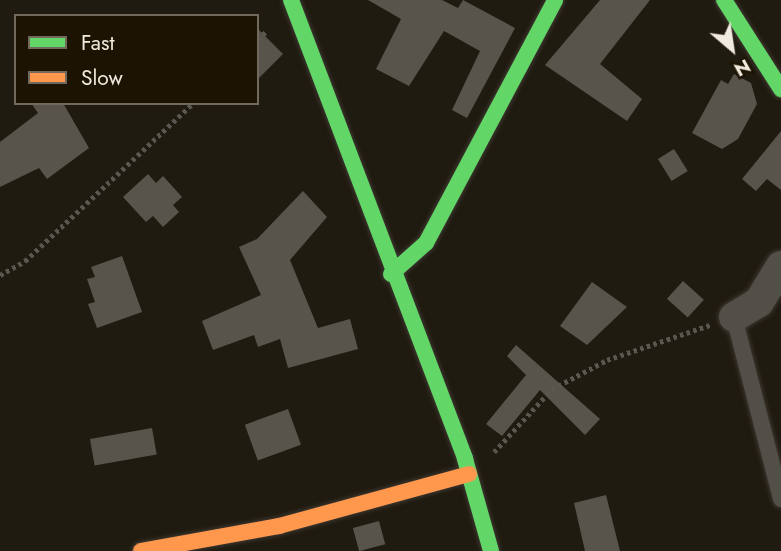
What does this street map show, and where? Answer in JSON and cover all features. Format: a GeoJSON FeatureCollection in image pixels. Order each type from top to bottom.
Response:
{"type":"FeatureCollection","features":[{"type":"Feature","properties":{"kind":"street"},"geometry":{"type":"LineString","coordinates":[[291,0],[391,274],[467,467],[491,551]]}},
{"type":"Feature","properties":{"kind":"street"},"geometry":{"type":"LineString","coordinates":[[391,274],[426,243],[555,0]]}},
{"type":"Feature","properties":{"kind":"street"},"geometry":{"type":"LineString","coordinates":[[724,0],[781,89]]}},
{"type":"Feature","properties":{"kind":"street"},"geometry":{"type":"LineString","coordinates":[[734,317],[759,302],[781,266]]}},
{"type":"Feature","properties":{"kind":"street"},"geometry":{"type":"LineString","coordinates":[[141,551],[303,520],[467,467]]}},
{"type":"Feature","properties":{"kind":"lane"},"geometry":{"type":"LineString","coordinates":[[734,317],[781,499]]}},
{"type":"Feature","properties":{"kind":"path"},"geometry":{"type":"LineString","coordinates":[[0,275],[25,261],[191,105]]}},
{"type":"Feature","properties":{"kind":"path"},"geometry":{"type":"LineString","coordinates":[[467,467],[494,453],[552,389],[607,360],[734,317]]}},
{"type":"Feature","properties":{"kind":"building"},"geometry":{"type":"Polygon","coordinates":[[[368,0],[442,0],[458,8],[463,0],[515,28],[467,118],[452,110],[480,51],[444,31],[409,86],[376,69],[401,19],[368,0]]]}},
{"type":"Feature","properties":{"kind":"building"},"geometry":{"type":"Polygon","coordinates":[[[600,0],[650,0],[600,64],[642,99],[627,121],[545,65],[600,0]]]}},
{"type":"Feature","properties":{"kind":"building"},"geometry":{"type":"Polygon","coordinates":[[[259,30],[283,54],[259,78],[259,30]]]}},
{"type":"Feature","properties":{"kind":"building"},"geometry":{"type":"Polygon","coordinates":[[[734,74],[751,83],[757,104],[738,139],[722,149],[692,133],[721,80],[728,84],[734,74]]]}},
{"type":"Feature","properties":{"kind":"building"},"geometry":{"type":"Polygon","coordinates":[[[32,105],[64,105],[89,148],[47,179],[39,168],[0,187],[0,142],[38,113],[32,105]]]}},
{"type":"Feature","properties":{"kind":"building"},"geometry":{"type":"Polygon","coordinates":[[[781,131],[781,190],[767,179],[756,191],[742,179],[781,131]]]}},
{"type":"Feature","properties":{"kind":"building"},"geometry":{"type":"Polygon","coordinates":[[[674,149],[688,171],[672,181],[658,159],[674,149]]]}},
{"type":"Feature","properties":{"kind":"building"},"geometry":{"type":"Polygon","coordinates":[[[148,174],[156,183],[163,176],[182,197],[173,205],[179,212],[163,227],[153,216],[146,222],[123,197],[148,174]]]}},
{"type":"Feature","properties":{"kind":"building"},"geometry":{"type":"Polygon","coordinates":[[[303,191],[327,217],[290,260],[318,328],[350,319],[358,349],[288,368],[280,339],[258,347],[254,335],[213,350],[202,321],[261,295],[239,247],[257,239],[303,191]]]}},
{"type":"Feature","properties":{"kind":"building"},"geometry":{"type":"Polygon","coordinates":[[[122,256],[142,312],[97,328],[88,304],[95,302],[87,279],[95,277],[91,267],[122,256]]]}},
{"type":"Feature","properties":{"kind":"building"},"geometry":{"type":"Polygon","coordinates":[[[683,281],[704,300],[688,318],[667,299],[683,281]]]}},
{"type":"Feature","properties":{"kind":"building"},"geometry":{"type":"Polygon","coordinates":[[[592,282],[627,307],[587,345],[560,326],[592,282]]]}},
{"type":"Feature","properties":{"kind":"building"},"geometry":{"type":"Polygon","coordinates":[[[516,345],[600,419],[585,435],[540,390],[502,436],[486,424],[526,375],[507,356],[516,345]]]}},
{"type":"Feature","properties":{"kind":"building"},"geometry":{"type":"Polygon","coordinates":[[[288,409],[301,445],[258,460],[245,425],[288,409]]]}},
{"type":"Feature","properties":{"kind":"building"},"geometry":{"type":"Polygon","coordinates":[[[152,428],[157,455],[95,466],[90,439],[152,428]]]}},
{"type":"Feature","properties":{"kind":"building"},"geometry":{"type":"Polygon","coordinates":[[[606,495],[620,551],[585,551],[574,503],[606,495]]]}},
{"type":"Feature","properties":{"kind":"building"},"geometry":{"type":"Polygon","coordinates":[[[379,521],[385,544],[359,551],[353,528],[379,521]]]}},
{"type":"Feature","properties":{"kind":"traffic: fast"},"geometry":{"type":"LineString","coordinates":[[291,0],[465,459],[491,551]]}},
{"type":"Feature","properties":{"kind":"traffic: fast"},"geometry":{"type":"LineString","coordinates":[[391,274],[426,243],[555,0]]}},
{"type":"Feature","properties":{"kind":"traffic: fast"},"geometry":{"type":"LineString","coordinates":[[724,0],[781,89]]}},
{"type":"Feature","properties":{"kind":"traffic: slow"},"geometry":{"type":"LineString","coordinates":[[141,551],[279,526],[469,474]]}}]}
